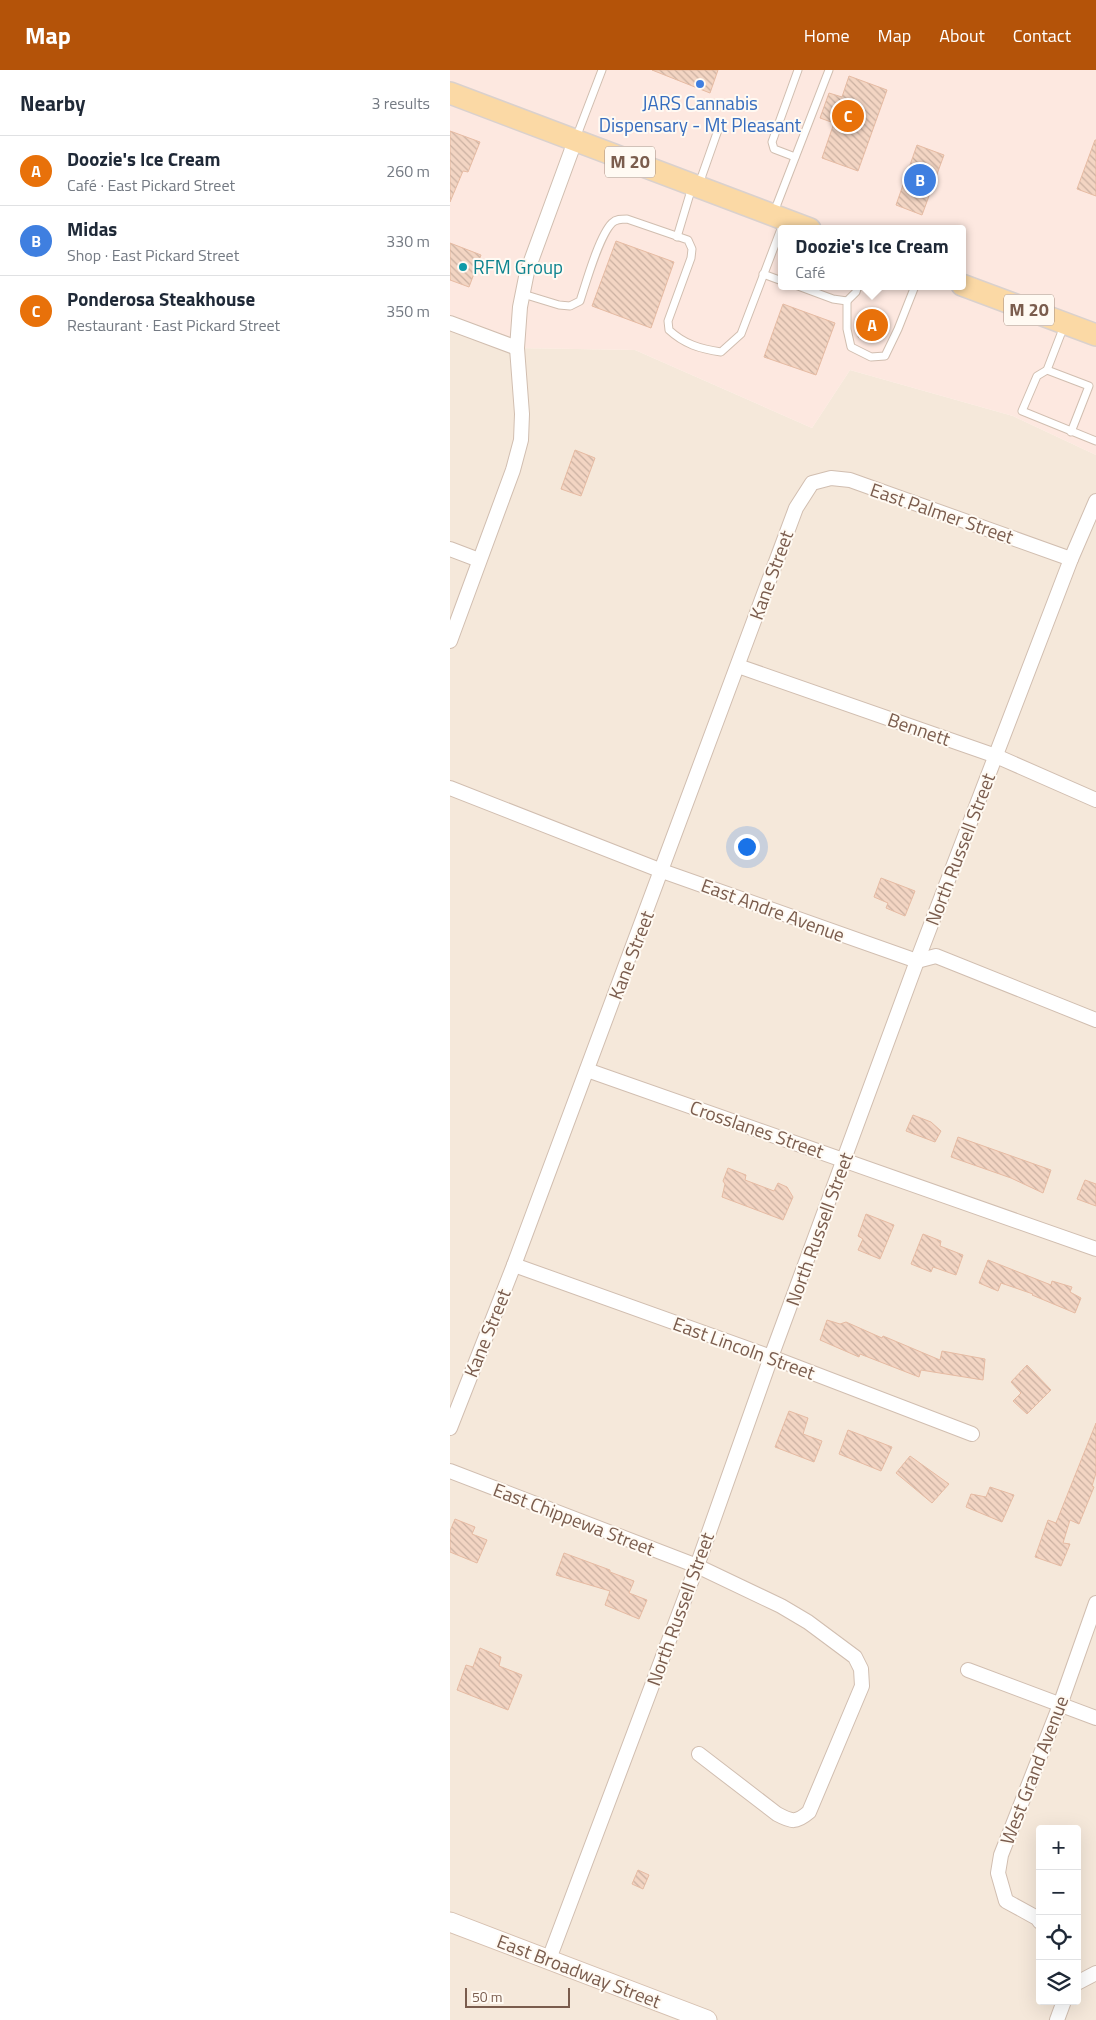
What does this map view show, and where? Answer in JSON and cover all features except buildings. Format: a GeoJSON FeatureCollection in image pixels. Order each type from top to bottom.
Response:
{"type":"FeatureCollection","features":[{"type":"Feature","properties":{"kind":"main road","name":"M 20"},"geometry":{"type":"LineString","coordinates":[[450,93],[800,225]]}},
{"type":"Feature","properties":{"kind":"main road","name":"M 20"},"geometry":{"type":"LineString","coordinates":[[966,287],[1096,335]]}},
{"type":"Feature","properties":{"kind":"street"},"geometry":{"type":"LineString","coordinates":[[450,641],[514,470],[521,440],[522,414],[517,348],[520,307],[527,272],[575,141]]}},
{"type":"Feature","properties":{"kind":"street"},"geometry":{"type":"LineString","coordinates":[[450,323],[517,348]]}},
{"type":"Feature","properties":{"kind":"street","name":"East Palmer Street"},"geometry":{"type":"LineString","coordinates":[[812,482],[831,478],[850,480],[1071,559]]}},
{"type":"Feature","properties":{"kind":"street","name":"Kane Street"},"geometry":{"type":"LineString","coordinates":[[450,1428],[588,1070],[796,508],[812,482]]}},
{"type":"Feature","properties":{"kind":"street","name":"North Russell Street"},"geometry":{"type":"LineString","coordinates":[[549,1959],[697,1566],[771,1357],[917,961],[1071,559],[1096,501]]}},
{"type":"Feature","properties":{"kind":"street"},"geometry":{"type":"LineString","coordinates":[[450,549],[479,560]]}},
{"type":"Feature","properties":{"kind":"street","name":"Bennett"},"geometry":{"type":"LineString","coordinates":[[738,666],[996,756],[1096,800]]}},
{"type":"Feature","properties":{"kind":"street","name":"East Andre Avenue"},"geometry":{"type":"LineString","coordinates":[[450,788],[662,871],[917,961],[936,956],[1096,1020]]}},
{"type":"Feature","properties":{"kind":"street","name":"Crosslanes Street"},"geometry":{"type":"LineString","coordinates":[[588,1070],[1096,1249]]}},
{"type":"Feature","properties":{"kind":"street","name":"East Lincoln Street"},"geometry":{"type":"LineString","coordinates":[[514,1265],[771,1357],[972,1434]]}},
{"type":"Feature","properties":{"kind":"street","name":"East Chippewa Street"},"geometry":{"type":"LineString","coordinates":[[450,1471],[697,1566],[781,1606],[816,1628],[855,1657],[861,1669],[862,1686],[809,1812],[799,1820],[789,1820],[777,1814],[699,1754]]}},
{"type":"Feature","properties":{"kind":"street","name":"West Grand Avenue"},"geometry":{"type":"LineString","coordinates":[[1036,1917],[1006,1901],[998,1873],[1001,1855],[1060,1705],[1096,1604]]}},
{"type":"Feature","properties":{"kind":"street"},"geometry":{"type":"LineString","coordinates":[[968,1670],[1096,1718]]}},
{"type":"Feature","properties":{"kind":"street","name":"East Broadway Street"},"geometry":{"type":"LineString","coordinates":[[450,1922],[707,2020]]}},
{"type":"Feature","properties":{"kind":"street"},"geometry":{"type":"LineString","coordinates":[[1081,1981],[1096,1972]]}},
{"type":"Feature","properties":{"kind":"street"},"geometry":{"type":"LineString","coordinates":[[1057,2020],[1063,2005]]}},
{"type":"Feature","properties":{"kind":"lane"},"geometry":{"type":"LineString","coordinates":[[575,141],[602,70]]}},
{"type":"Feature","properties":{"kind":"lane"},"geometry":{"type":"LineString","coordinates":[[795,156],[774,149],[772,142],[798,70]]}},
{"type":"Feature","properties":{"kind":"lane"},"geometry":{"type":"LineString","coordinates":[[523,294],[559,305],[570,306],[580,301],[603,237],[610,224],[617,219],[627,219],[688,240],[692,249],[691,258],[668,321],[669,330],[680,341],[702,349],[721,352],[741,334],[763,274],[795,156],[829,70]]}},
{"type":"Feature","properties":{"kind":"lane"},"geometry":{"type":"LineString","coordinates":[[677,237],[718,130]]}},
{"type":"Feature","properties":{"kind":"lane"},"geometry":{"type":"LineString","coordinates":[[763,274],[778,279]]}},
{"type":"Feature","properties":{"kind":"lane"},"geometry":{"type":"LineString","coordinates":[[809,290],[833,299],[847,301]]}},
{"type":"Feature","properties":{"kind":"lane"},"geometry":{"type":"LineString","coordinates":[[857,290],[847,301],[847,330],[851,347],[872,357],[885,356],[913,290]]}},
{"type":"Feature","properties":{"kind":"lane"},"geometry":{"type":"LineString","coordinates":[[1065,324],[1047,370],[1037,376],[1022,411],[1096,441]]}},
{"type":"Feature","properties":{"kind":"lane"},"geometry":{"type":"LineString","coordinates":[[1047,370],[1089,386],[1071,432]]}},
{"type":"Feature","properties":{"kind":"shaded area"},"geometry":{"type":"Polygon","coordinates":[[[450,70],[1096,70],[1096,455],[1013,416],[850,370],[812,428],[635,350],[517,348],[450,323],[450,70]]]}},
{"type":"Feature","properties":{"kind":"shaded area"},"geometry":{"type":"Polygon","coordinates":[[[450,323],[517,348],[635,350],[812,428],[850,370],[1013,416],[1096,455],[1096,2020],[707,2020],[450,1922],[450,323]]]}},
{"type":"Feature","properties":{"kind":"shaded area"},"geometry":{"type":"Polygon","coordinates":[[[450,1922],[704,2020],[450,2020],[450,1922]]]}},
{"type":"Feature","properties":{"kind":"place","name":"JARS Cannabis Dispensary - Mt Pleasant"},"geometry":{"type":"Point","coordinates":[700,84]}},
{"type":"Feature","properties":{"kind":"place","name":"Ponderosa Steakhouse"},"geometry":{"type":"Point","coordinates":[848,116]}},
{"type":"Feature","properties":{"kind":"place","name":"Midas"},"geometry":{"type":"Point","coordinates":[920,180]}},
{"type":"Feature","properties":{"kind":"place","name":"RFM Group"},"geometry":{"type":"Point","coordinates":[463,267]}},
{"type":"Feature","properties":{"kind":"place","name":"Doozie's Ice Cream"},"geometry":{"type":"Point","coordinates":[872,325]}}]}
